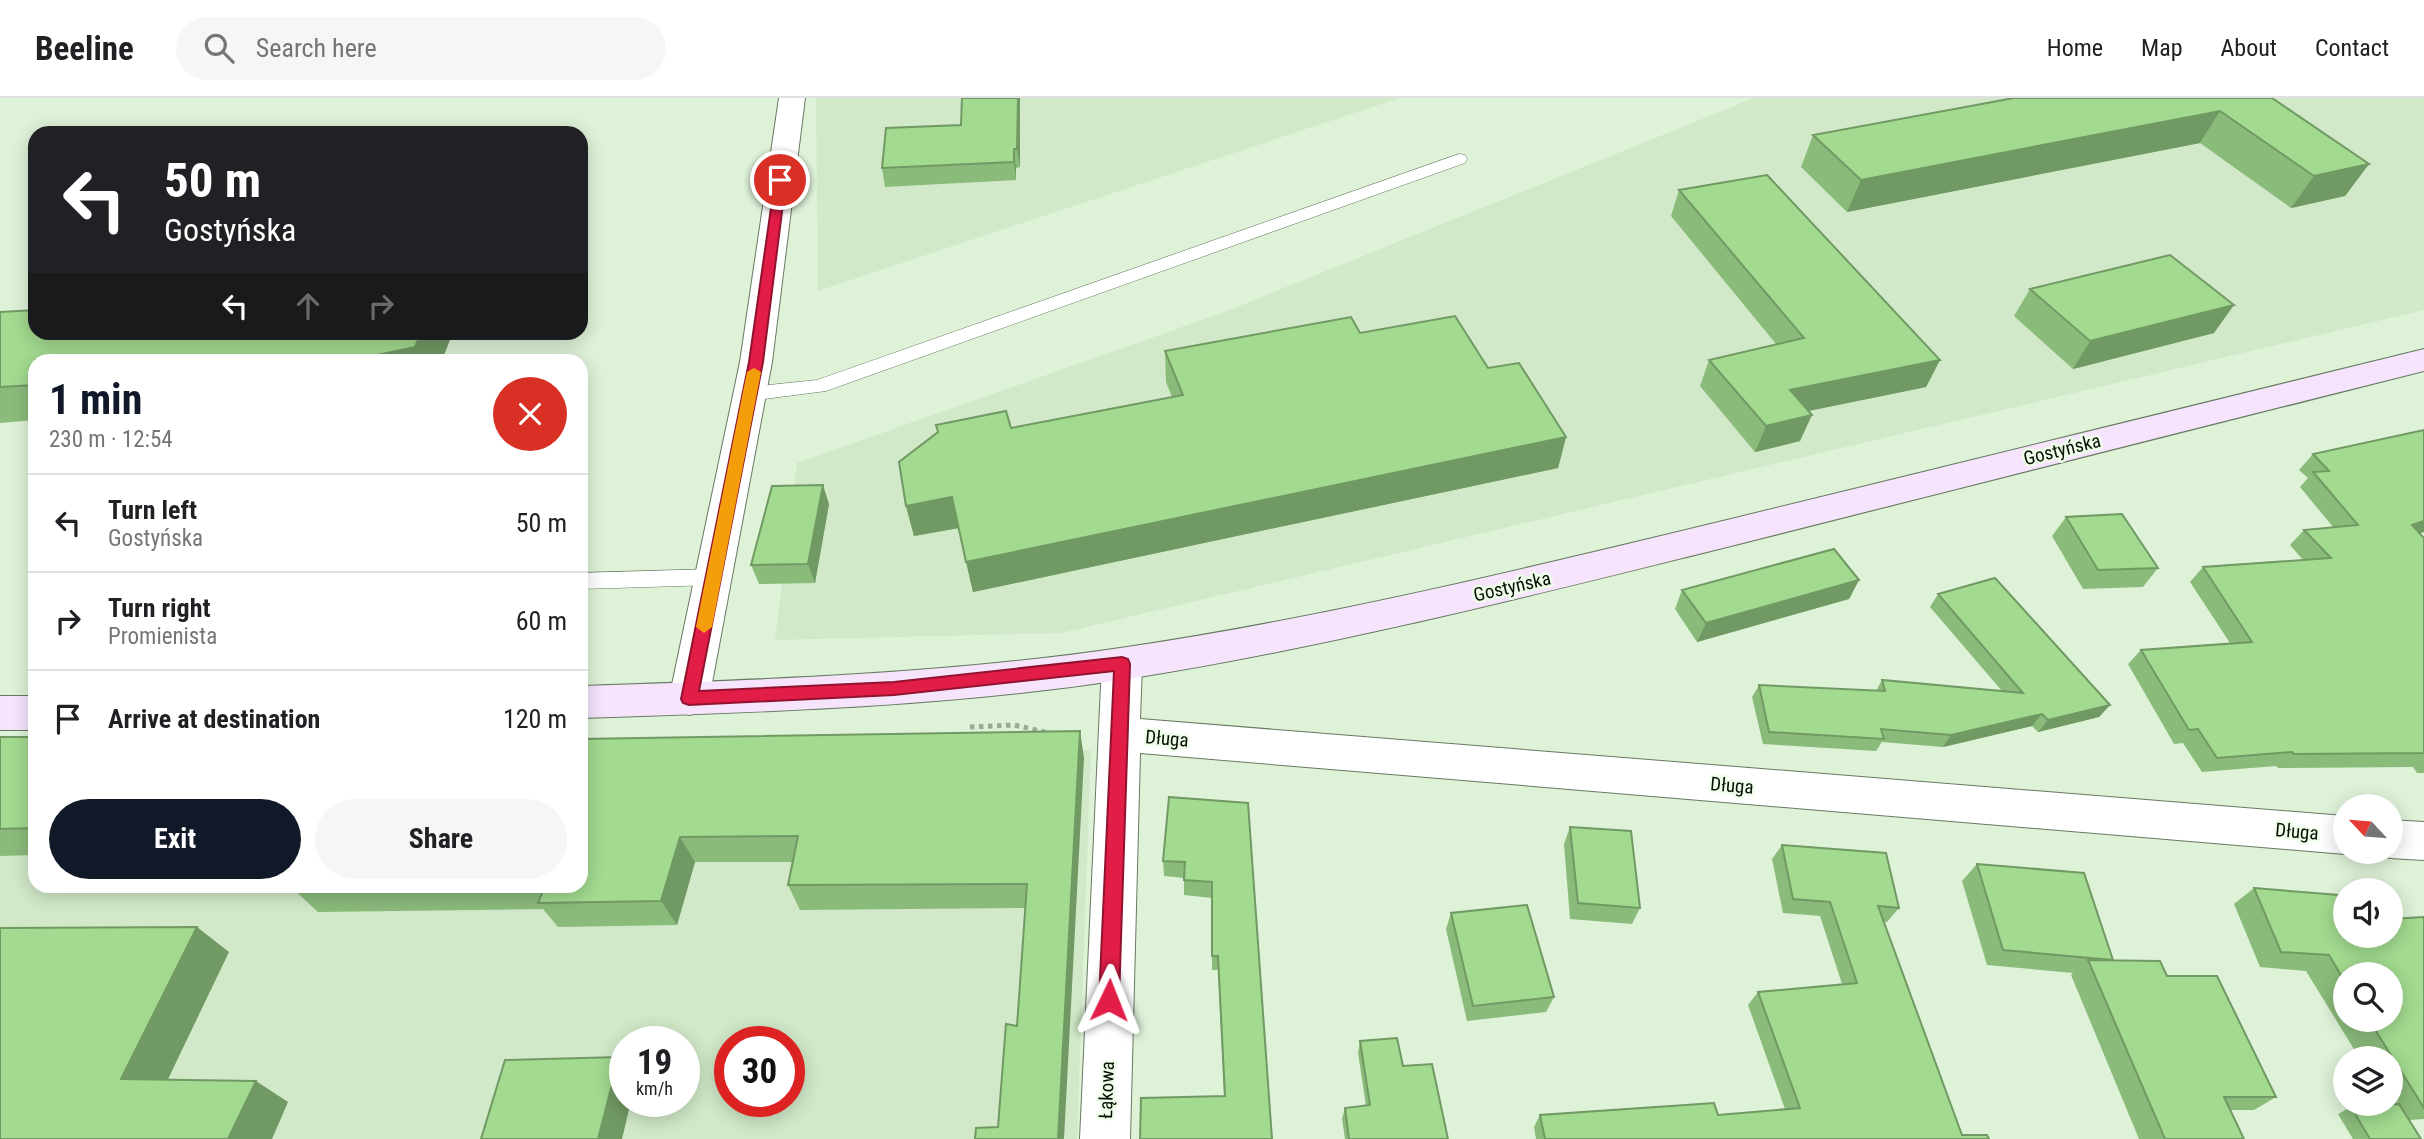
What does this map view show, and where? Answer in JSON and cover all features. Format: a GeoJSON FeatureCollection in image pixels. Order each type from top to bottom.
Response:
{"type":"FeatureCollection","features":[{"type":"Feature","properties":{"kind":"main road","name":"Gostyńska"},"geometry":{"type":"LineString","coordinates":[[588,702],[894,689],[1122,664],[1269,639],[1408,611],[2424,360]]}},
{"type":"Feature","properties":{"kind":"main road"},"geometry":{"type":"LineString","coordinates":[[0,713],[28,713]]}},
{"type":"Feature","properties":{"kind":"street"},"geometry":{"type":"LineString","coordinates":[[689,699],[750,394],[792,98]]}},
{"type":"Feature","properties":{"kind":"street","name":"Łąkowa"},"geometry":{"type":"LineString","coordinates":[[1105,1139],[1122,664]]}},
{"type":"Feature","properties":{"kind":"street","name":"Długa"},"geometry":{"type":"LineString","coordinates":[[1119,734],[2333,834]]}},
{"type":"Feature","properties":{"kind":"street"},"geometry":{"type":"LineString","coordinates":[[2403,840],[2424,841]]}},
{"type":"Feature","properties":{"kind":"lane"},"geometry":{"type":"LineString","coordinates":[[750,394],[819,386],[1459,159]]}},
{"type":"Feature","properties":{"kind":"lane"},"geometry":{"type":"LineString","coordinates":[[588,580],[713,577]]}},
{"type":"Feature","properties":{"kind":"shaded area"},"geometry":{"type":"Polygon","coordinates":[[[816,98],[1399,98],[818,291],[816,98]]]}},
{"type":"Feature","properties":{"kind":"shaded area"},"geometry":{"type":"Polygon","coordinates":[[[1754,98],[2424,98],[2424,310],[1061,633],[775,640],[797,463],[1222,313],[1754,98]]]}},
{"type":"Feature","properties":{"kind":"shaded area"},"geometry":{"type":"Polygon","coordinates":[[[1042,744],[1091,751],[1077,1139],[0,1139],[0,761],[28,760],[28,893],[588,893],[588,884],[1042,744]]]}},
{"type":"Feature","properties":{"kind":"building"},"geometry":{"type":"Polygon","coordinates":[[[962,98],[1018,98],[1017,149],[1014,149],[1014,162],[882,168],[886,128],[961,125],[962,98]]]}},
{"type":"Feature","properties":{"kind":"building"},"geometry":{"type":"Polygon","coordinates":[[[2014,98],[2272,98],[2369,164],[2314,176],[2220,111],[1861,180],[1813,135],[2014,98]]]}},
{"type":"Feature","properties":{"kind":"building"},"geometry":{"type":"Polygon","coordinates":[[[1767,175],[1940,360],[1790,390],[1812,415],[1766,426],[1709,360],[1804,338],[1679,190],[1767,175]]]}},
{"type":"Feature","properties":{"kind":"building"},"geometry":{"type":"Polygon","coordinates":[[[2170,255],[2234,305],[2090,341],[2030,289],[2170,255]]]}},
{"type":"Feature","properties":{"kind":"building"},"geometry":{"type":"Polygon","coordinates":[[[28,310],[28,340],[418,340],[415,347],[382,354],[28,354],[28,385],[0,387],[0,312],[28,310]]]}},
{"type":"Feature","properties":{"kind":"building"},"geometry":{"type":"Polygon","coordinates":[[[1455,316],[1488,368],[1519,363],[1566,437],[966,562],[952,497],[906,506],[899,462],[938,432],[936,425],[1006,411],[1011,428],[1183,395],[1165,351],[1351,317],[1360,333],[1455,316]]]}},
{"type":"Feature","properties":{"kind":"building"},"geometry":{"type":"Polygon","coordinates":[[[2424,430],[2424,521],[2412,525],[2424,538],[2424,753],[2292,752],[2217,758],[2198,729],[2189,730],[2141,650],[2252,642],[2203,567],[2331,558],[2304,530],[2358,525],[2313,472],[2329,471],[2313,454],[2424,430]]]}},
{"type":"Feature","properties":{"kind":"building"},"geometry":{"type":"Polygon","coordinates":[[[823,485],[808,564],[751,565],[772,486],[823,485]]]}},
{"type":"Feature","properties":{"kind":"building"},"geometry":{"type":"Polygon","coordinates":[[[2122,514],[2158,568],[2098,570],[2066,517],[2122,514]]]}},
{"type":"Feature","properties":{"kind":"building"},"geometry":{"type":"Polygon","coordinates":[[[1834,549],[1859,580],[1706,623],[1682,590],[1834,549]]]}},
{"type":"Feature","properties":{"kind":"building"},"geometry":{"type":"Polygon","coordinates":[[[1995,578],[2110,705],[2048,720],[2042,714],[1951,735],[1881,729],[1884,739],[1769,732],[1759,685],[1885,691],[1882,680],[2023,693],[1938,594],[1995,578]]]}},
{"type":"Feature","properties":{"kind":"building"},"geometry":{"type":"Polygon","coordinates":[[[1080,731],[1058,1139],[975,1139],[976,1128],[998,1127],[1006,1024],[1017,1026],[1027,884],[788,885],[798,836],[680,837],[661,901],[538,903],[542,893],[588,893],[588,739],[1080,731]]]}},
{"type":"Feature","properties":{"kind":"building"},"geometry":{"type":"Polygon","coordinates":[[[0,737],[28,737],[28,828],[0,829],[0,737]]]}},
{"type":"Feature","properties":{"kind":"building"},"geometry":{"type":"Polygon","coordinates":[[[1169,797],[1248,803],[1272,1139],[1140,1139],[1141,1098],[1225,1096],[1218,956],[1212,956],[1212,882],[1184,880],[1185,862],[1163,861],[1169,797]]]}},
{"type":"Feature","properties":{"kind":"building"},"geometry":{"type":"Polygon","coordinates":[[[1570,827],[1631,831],[1640,908],[1578,903],[1570,827]]]}},
{"type":"Feature","properties":{"kind":"building"},"geometry":{"type":"Polygon","coordinates":[[[1782,845],[1886,853],[1899,908],[1878,906],[1962,1135],[1987,1135],[1989,1139],[1545,1139],[1540,1115],[1714,1103],[1718,1115],[1800,1108],[1758,992],[1857,983],[1830,902],[1793,899],[1782,845]]]}},
{"type":"Feature","properties":{"kind":"building"},"geometry":{"type":"Polygon","coordinates":[[[1977,864],[2084,873],[2113,960],[2003,950],[1977,864]]]}},
{"type":"Feature","properties":{"kind":"building"},"geometry":{"type":"Polygon","coordinates":[[[2254,888],[2333,895],[2333,948],[2403,948],[2403,918],[2424,917],[2424,1108],[2403,1074],[2403,1046],[2385,1046],[2376,1032],[2403,1032],[2403,962],[2333,962],[2329,955],[2281,952],[2254,888]]]}},
{"type":"Feature","properties":{"kind":"building"},"geometry":{"type":"Polygon","coordinates":[[[1527,905],[1554,997],[1473,1006],[1451,913],[1527,905]]]}},
{"type":"Feature","properties":{"kind":"building"},"geometry":{"type":"Polygon","coordinates":[[[197,927],[121,1079],[256,1081],[228,1139],[0,1139],[0,928],[197,927]]]}},
{"type":"Feature","properties":{"kind":"building"},"geometry":{"type":"Polygon","coordinates":[[[2088,960],[2160,961],[2167,976],[2217,976],[2276,1097],[2224,1097],[2244,1139],[2165,1139],[2088,960]]]}},
{"type":"Feature","properties":{"kind":"building"},"geometry":{"type":"Polygon","coordinates":[[[1397,1038],[1403,1066],[1432,1064],[1448,1139],[1349,1139],[1345,1108],[1370,1105],[1360,1041],[1397,1038]]]}},
{"type":"Feature","properties":{"kind":"building"},"geometry":{"type":"Polygon","coordinates":[[[609,1057],[609,1096],[598,1139],[481,1139],[505,1060],[609,1057]]]}},
{"type":"Feature","properties":{"kind":"building"},"geometry":{"type":"Polygon","coordinates":[[[2403,1110],[2421,1139],[2370,1139],[2356,1116],[2403,1116],[2403,1110]]]}},
{"type":"Feature","properties":{"kind":"slow traffic"},"geometry":{"type":"LineString","coordinates":[[704,627],[754,372]]}},
{"type":"Feature","properties":{"kind":"route"},"geometry":{"type":"LineString","coordinates":[[780,180],[756,362],[689,699],[894,689],[1122,664],[1109,1000]]}}]}
